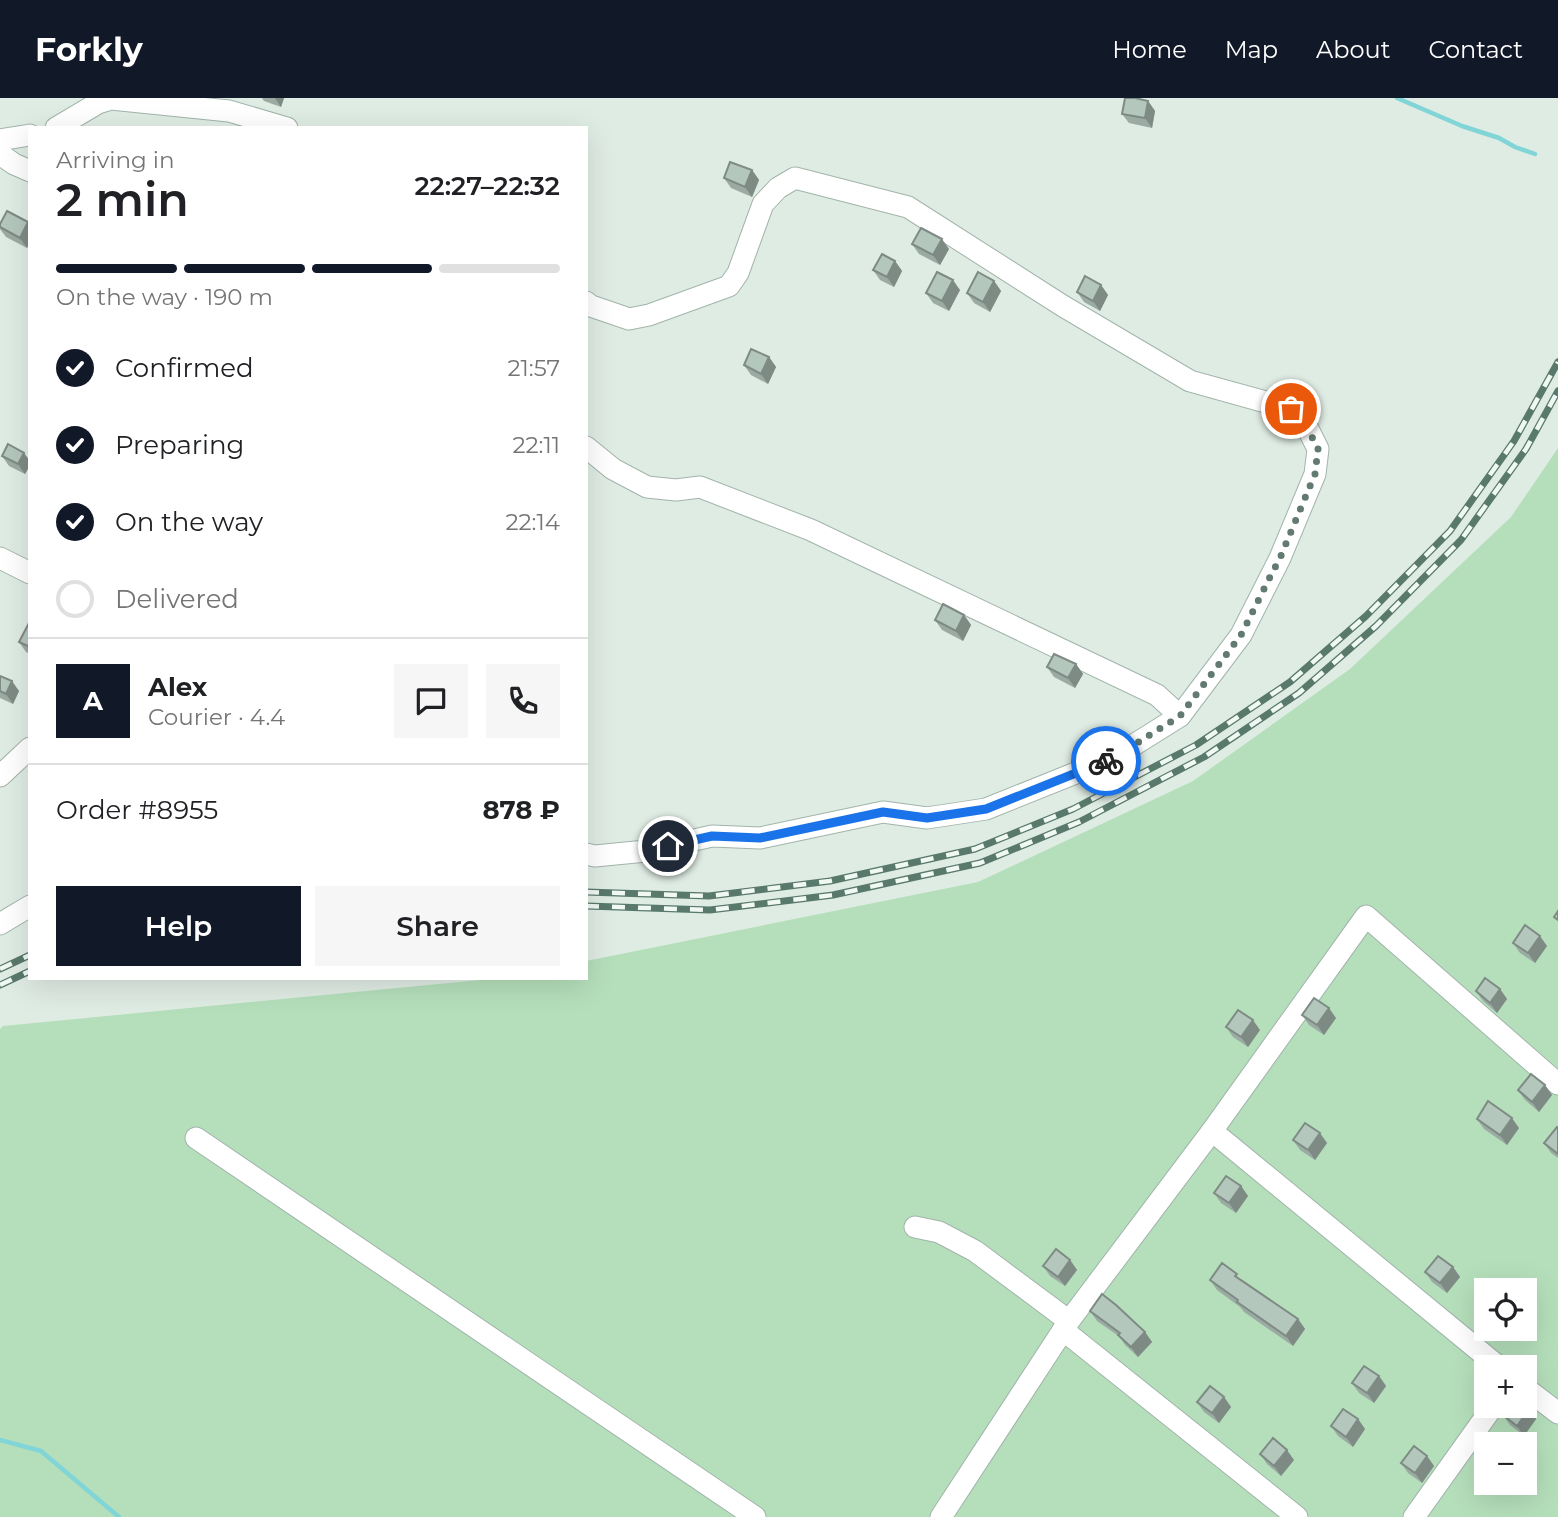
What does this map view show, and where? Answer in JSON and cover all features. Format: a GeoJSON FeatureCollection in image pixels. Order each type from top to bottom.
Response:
{"type":"FeatureCollection","features":[{"type":"Feature","properties":{"kind":"street"},"geometry":{"type":"LineString","coordinates":[[59,126],[98,103],[111,99],[229,111],[280,126]]}},
{"type":"Feature","properties":{"kind":"street"},"geometry":{"type":"LineString","coordinates":[[0,140],[28,135]]}},
{"type":"Feature","properties":{"kind":"street"},"geometry":{"type":"LineString","coordinates":[[0,154],[28,170]]}},
{"type":"Feature","properties":{"kind":"street"},"geometry":{"type":"LineString","coordinates":[[588,304],[629,319],[649,315],[729,286],[738,273],[763,204],[778,188],[795,178],[908,207],[1063,306],[1190,381],[1291,409],[1306,425],[1318,449],[1315,474],[1280,558],[1241,635],[1180,716],[1113,758],[986,809],[927,818],[883,812],[760,838],[712,836],[646,852],[588,854]]}},
{"type":"Feature","properties":{"kind":"street"},"geometry":{"type":"LineString","coordinates":[[588,449],[613,469],[647,487],[676,490],[700,487],[811,530],[1157,695],[1180,716]]}},
{"type":"Feature","properties":{"kind":"street"},"geometry":{"type":"LineString","coordinates":[[0,558],[28,572]]}},
{"type":"Feature","properties":{"kind":"street"},"geometry":{"type":"LineString","coordinates":[[0,776],[28,750]]}},
{"type":"Feature","properties":{"kind":"street"},"geometry":{"type":"LineString","coordinates":[[0,924],[28,907]]}},
{"type":"Feature","properties":{"kind":"street"},"geometry":{"type":"LineString","coordinates":[[941,1517],[1066,1325],[1212,1131],[1366,916],[1558,1084]]}},
{"type":"Feature","properties":{"kind":"street"},"geometry":{"type":"LineString","coordinates":[[1212,1131],[1484,1355]]}},
{"type":"Feature","properties":{"kind":"street"},"geometry":{"type":"LineString","coordinates":[[195,1138],[755,1517]]}},
{"type":"Feature","properties":{"kind":"street"},"geometry":{"type":"LineString","coordinates":[[915,1227],[939,1232],[975,1251],[1297,1517]]}},
{"type":"Feature","properties":{"kind":"street"},"geometry":{"type":"LineString","coordinates":[[1537,1397],[1558,1413]]}},
{"type":"Feature","properties":{"kind":"street"},"geometry":{"type":"LineString","coordinates":[[1415,1517],[1485,1418]]}},
{"type":"Feature","properties":{"kind":"green space"},"geometry":{"type":"Polygon","coordinates":[[[1558,448],[1558,1517],[0,1517],[0,1029],[3,1026],[480,980],[588,980],[588,961],[978,882],[1193,781],[1350,669],[1511,517],[1558,448]]]}},
{"type":"Feature","properties":{"kind":"building"},"geometry":{"type":"Polygon","coordinates":[[[1125,98],[1148,101],[1145,118],[1122,114],[1125,98]]]}},
{"type":"Feature","properties":{"kind":"building"},"geometry":{"type":"Polygon","coordinates":[[[730,162],[752,170],[745,187],[724,178],[730,162]]]}},
{"type":"Feature","properties":{"kind":"building"},"geometry":{"type":"Polygon","coordinates":[[[7,211],[28,222],[20,238],[0,227],[7,211]]]}},
{"type":"Feature","properties":{"kind":"building"},"geometry":{"type":"Polygon","coordinates":[[[921,228],[942,239],[933,255],[912,244],[921,228]]]}},
{"type":"Feature","properties":{"kind":"building"},"geometry":{"type":"Polygon","coordinates":[[[882,254],[895,261],[887,277],[873,270],[882,254]]]}},
{"type":"Feature","properties":{"kind":"building"},"geometry":{"type":"Polygon","coordinates":[[[937,272],[953,280],[942,301],[926,293],[937,272]]]}},
{"type":"Feature","properties":{"kind":"building"},"geometry":{"type":"Polygon","coordinates":[[[978,272],[994,281],[983,302],[967,293],[978,272]]]}},
{"type":"Feature","properties":{"kind":"building"},"geometry":{"type":"Polygon","coordinates":[[[1085,276],[1101,285],[1093,301],[1077,292],[1085,276]]]}},
{"type":"Feature","properties":{"kind":"building"},"geometry":{"type":"Polygon","coordinates":[[[751,349],[769,357],[761,374],[744,365],[751,349]]]}},
{"type":"Feature","properties":{"kind":"building"},"geometry":{"type":"Polygon","coordinates":[[[8,444],[24,453],[18,464],[2,456],[8,444]]]}},
{"type":"Feature","properties":{"kind":"building"},"geometry":{"type":"Polygon","coordinates":[[[943,604],[964,615],[956,631],[935,620],[943,604]]]}},
{"type":"Feature","properties":{"kind":"building"},"geometry":{"type":"Polygon","coordinates":[[[28,625],[28,646],[19,642],[28,625]]]}},
{"type":"Feature","properties":{"kind":"building"},"geometry":{"type":"Polygon","coordinates":[[[1054,654],[1076,664],[1068,678],[1047,667],[1054,654]]]}},
{"type":"Feature","properties":{"kind":"building"},"geometry":{"type":"Polygon","coordinates":[[[0,676],[12,681],[6,694],[0,691],[0,676]]]}},
{"type":"Feature","properties":{"kind":"building"},"geometry":{"type":"Polygon","coordinates":[[[1525,925],[1540,936],[1528,953],[1513,943],[1525,925]]]}},
{"type":"Feature","properties":{"kind":"building"},"geometry":{"type":"Polygon","coordinates":[[[1485,978],[1500,989],[1490,1003],[1476,991],[1485,978]]]}},
{"type":"Feature","properties":{"kind":"building"},"geometry":{"type":"Polygon","coordinates":[[[1314,998],[1329,1008],[1317,1025],[1302,1015],[1314,998]]]}},
{"type":"Feature","properties":{"kind":"building"},"geometry":{"type":"Polygon","coordinates":[[[1238,1010],[1253,1020],[1241,1037],[1226,1027],[1238,1010]]]}},
{"type":"Feature","properties":{"kind":"building"},"geometry":{"type":"Polygon","coordinates":[[[1531,1074],[1545,1085],[1532,1102],[1518,1090],[1531,1074]]]}},
{"type":"Feature","properties":{"kind":"building"},"geometry":{"type":"Polygon","coordinates":[[[1488,1101],[1512,1118],[1500,1135],[1477,1119],[1488,1101]]]}},
{"type":"Feature","properties":{"kind":"building"},"geometry":{"type":"Polygon","coordinates":[[[1305,1123],[1320,1133],[1308,1150],[1293,1140],[1305,1123]]]}},
{"type":"Feature","properties":{"kind":"building"},"geometry":{"type":"Polygon","coordinates":[[[1558,1127],[1558,1154],[1544,1143],[1558,1127]]]}},
{"type":"Feature","properties":{"kind":"building"},"geometry":{"type":"Polygon","coordinates":[[[1226,1176],[1241,1186],[1229,1203],[1214,1193],[1226,1176]]]}},
{"type":"Feature","properties":{"kind":"building"},"geometry":{"type":"Polygon","coordinates":[[[1056,1249],[1070,1260],[1058,1277],[1043,1266],[1056,1249]]]}},
{"type":"Feature","properties":{"kind":"building"},"geometry":{"type":"Polygon","coordinates":[[[1438,1256],[1453,1267],[1440,1283],[1425,1272],[1438,1256]]]}},
{"type":"Feature","properties":{"kind":"building"},"geometry":{"type":"Polygon","coordinates":[[[1222,1263],[1237,1274],[1235,1276],[1298,1319],[1286,1336],[1210,1280],[1222,1263]]]}},
{"type":"Feature","properties":{"kind":"building"},"geometry":{"type":"Polygon","coordinates":[[[1102,1294],[1145,1332],[1131,1347],[1118,1335],[1120,1333],[1090,1311],[1102,1294]]]}},
{"type":"Feature","properties":{"kind":"building"},"geometry":{"type":"Polygon","coordinates":[[[1364,1366],[1379,1376],[1367,1393],[1352,1383],[1364,1366]]]}},
{"type":"Feature","properties":{"kind":"building"},"geometry":{"type":"Polygon","coordinates":[[[1210,1386],[1224,1397],[1212,1413],[1197,1402],[1210,1386]]]}},
{"type":"Feature","properties":{"kind":"building"},"geometry":{"type":"Polygon","coordinates":[[[1343,1409],[1358,1419],[1346,1437],[1331,1426],[1343,1409]]]}},
{"type":"Feature","properties":{"kind":"building"},"geometry":{"type":"Polygon","coordinates":[[[1507,1418],[1523,1418],[1517,1426],[1507,1418]]]}},
{"type":"Feature","properties":{"kind":"building"},"geometry":{"type":"Polygon","coordinates":[[[1273,1438],[1287,1450],[1274,1466],[1260,1454],[1273,1438]]]}},
{"type":"Feature","properties":{"kind":"building"},"geometry":{"type":"Polygon","coordinates":[[[1414,1446],[1427,1456],[1415,1473],[1401,1463],[1414,1446]]]}},
{"type":"Feature","properties":{"kind":"waterway"},"geometry":{"type":"LineString","coordinates":[[1397,98],[1535,154]]}},
{"type":"Feature","properties":{"kind":"waterway"},"geometry":{"type":"LineString","coordinates":[[0,1440],[41,1451],[119,1517]]}},
{"type":"Feature","properties":{"kind":"railway"},"geometry":{"type":"LineString","coordinates":[[588,892],[709,896],[830,881],[975,849],[1073,809],[1196,745],[1290,682],[1366,616],[1450,531],[1514,441],[1558,362]]}},
{"type":"Feature","properties":{"kind":"railway"},"geometry":{"type":"LineString","coordinates":[[588,906],[710,910],[833,895],[980,863],[1079,822],[1204,757],[1299,693],[1376,626],[1461,540],[1526,449],[1558,391]]}},
{"type":"Feature","properties":{"kind":"railway"},"geometry":{"type":"LineString","coordinates":[[0,969],[28,956]]}},
{"type":"Feature","properties":{"kind":"railway"},"geometry":{"type":"LineString","coordinates":[[0,985],[28,972]]}},
{"type":"Feature","properties":{"kind":"way so far"},"geometry":{"type":"LineString","coordinates":[[1106,761],[1180,716],[1241,635],[1280,558],[1315,474],[1318,449],[1306,425],[1291,409]]}},
{"type":"Feature","properties":{"kind":"route"},"geometry":{"type":"LineString","coordinates":[[668,846],[712,836],[760,838],[883,812],[927,818],[986,809],[1106,761]]}}]}
